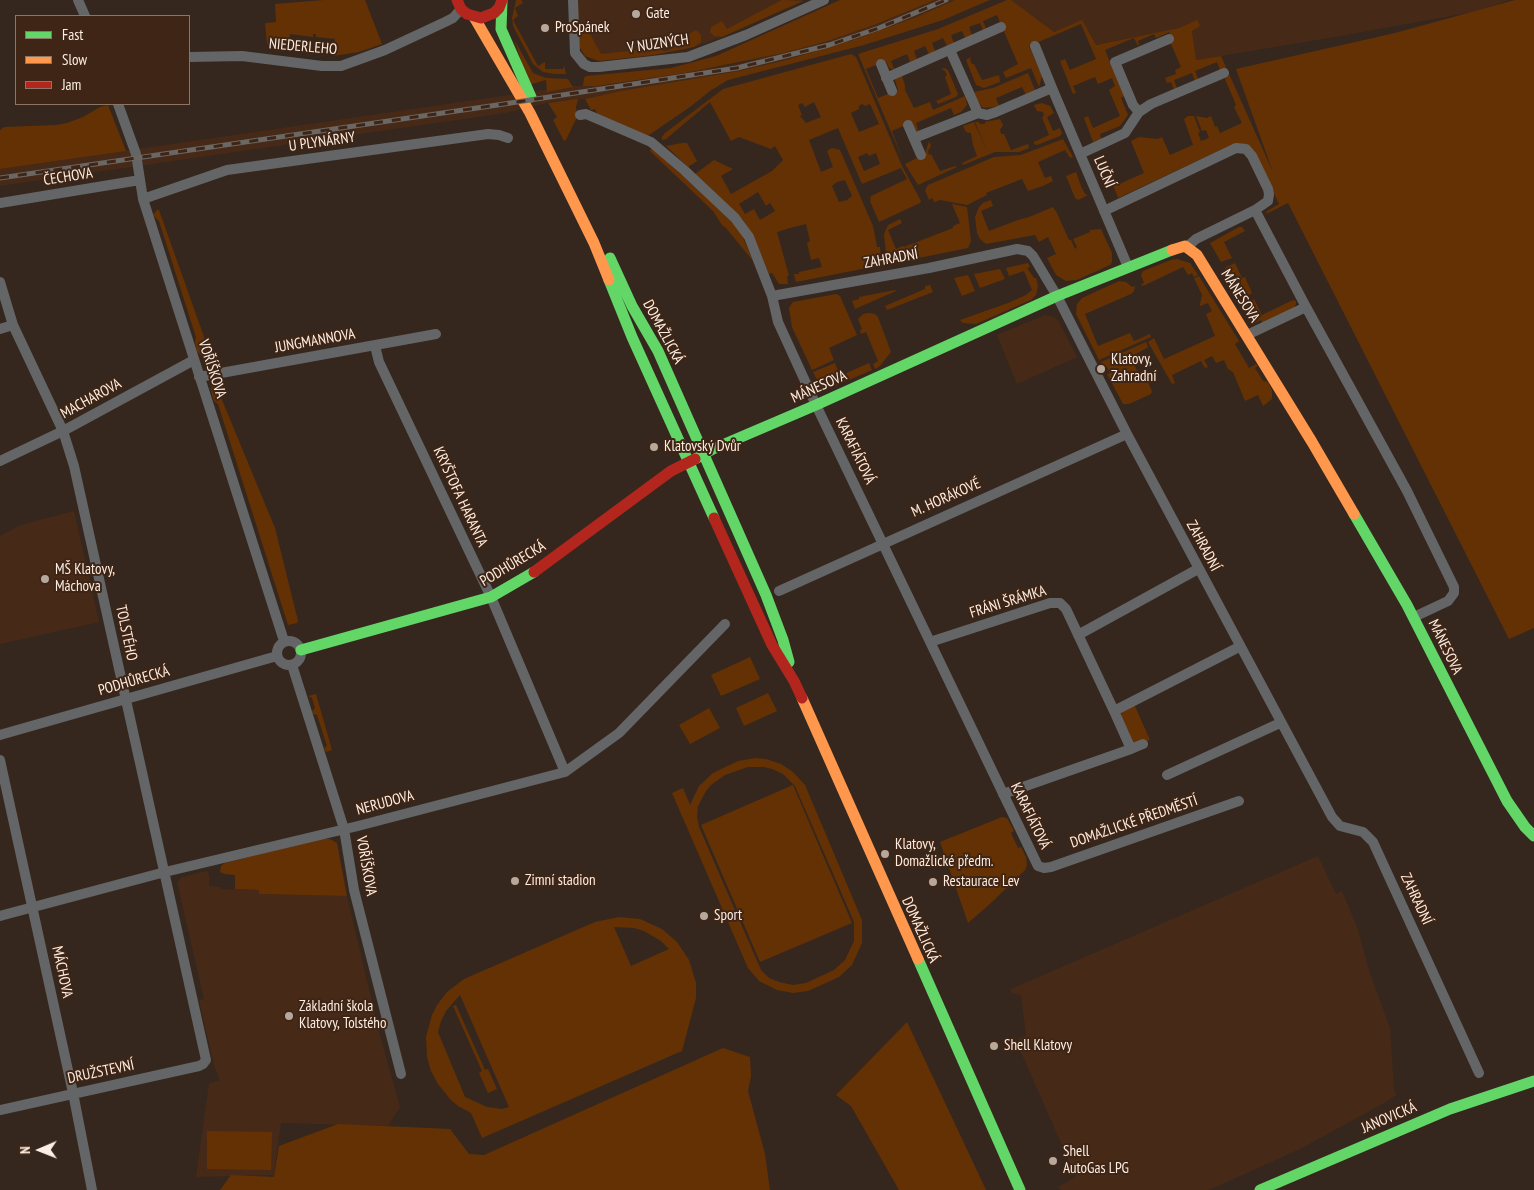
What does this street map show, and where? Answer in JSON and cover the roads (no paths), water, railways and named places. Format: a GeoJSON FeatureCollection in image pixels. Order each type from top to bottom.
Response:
{"type":"FeatureCollection","features":[{"type":"Feature","properties":{"kind":"main road"},"geometry":{"type":"LineString","coordinates":[[459,4],[467,14],[474,17],[488,16],[499,8],[502,1]]}},
{"type":"Feature","properties":{"kind":"main road","name":"DOMAŽLICKÁ"},"geometry":{"type":"LineString","coordinates":[[502,1],[502,29],[529,91],[584,201],[632,306],[658,350],[771,605],[794,681]]}},
{"type":"Feature","properties":{"kind":"main road","name":"DOMAŽLICKÁ"},"geometry":{"type":"LineString","coordinates":[[474,17],[530,113],[568,186],[751,601],[772,645],[794,681],[1020,1190]]}},
{"type":"Feature","properties":{"kind":"main road","name":"MÁNESOVA"},"geometry":{"type":"LineString","coordinates":[[689,462],[1057,296],[1180,247],[1188,247],[1197,255],[1312,442],[1414,617],[1507,801],[1525,827],[1534,836]]}},
{"type":"Feature","properties":{"kind":"main road","name":"PODHŮRECKÁ"},"geometry":{"type":"LineString","coordinates":[[301,650],[491,597],[538,569],[671,471],[689,462]]}},
{"type":"Feature","properties":{"kind":"main road","name":"JANOVICKÁ"},"geometry":{"type":"LineString","coordinates":[[1260,1190],[1450,1109],[1534,1082]]}},
{"type":"Feature","properties":{"kind":"street"},"geometry":{"type":"LineString","coordinates":[[78,0],[84,15]]}},
{"type":"Feature","properties":{"kind":"street","name":"V NUZNÝCH"},"geometry":{"type":"LineString","coordinates":[[573,0],[575,53],[584,64],[599,67],[688,57],[746,35],[824,0]]}},
{"type":"Feature","properties":{"kind":"street","name":"NIEDERLEHO"},"geometry":{"type":"LineString","coordinates":[[190,57],[242,56],[322,66],[341,66],[385,50],[453,18],[459,4]]}},
{"type":"Feature","properties":{"kind":"street"},"geometry":{"type":"LineString","coordinates":[[886,78],[1001,27]]}},
{"type":"Feature","properties":{"kind":"street"},"geometry":{"type":"LineString","coordinates":[[1139,112],[1133,105],[1115,62],[1169,39]]}},
{"type":"Feature","properties":{"kind":"street","name":"LUČNÍ"},"geometry":{"type":"LineString","coordinates":[[1034,46],[1128,267]]}},
{"type":"Feature","properties":{"kind":"street"},"geometry":{"type":"LineString","coordinates":[[950,50],[978,113]]}},
{"type":"Feature","properties":{"kind":"street"},"geometry":{"type":"LineString","coordinates":[[881,64],[892,91]]}},
{"type":"Feature","properties":{"kind":"street"},"geometry":{"type":"LineString","coordinates":[[1080,154],[1125,133],[1139,112],[1151,104],[1224,74]]}},
{"type":"Feature","properties":{"kind":"street"},"geometry":{"type":"LineString","coordinates":[[914,138],[978,113],[986,115],[996,112],[1052,88]]}},
{"type":"Feature","properties":{"kind":"street","name":"VOŘÍŠKOVA"},"geometry":{"type":"LineString","coordinates":[[118,105],[135,151],[143,199],[284,641]]}},
{"type":"Feature","properties":{"kind":"street","name":"KARAFIÁTOVÁ"},"geometry":{"type":"LineString","coordinates":[[580,114],[586,114],[651,142],[735,218],[748,237],[772,296],[778,322],[816,405],[1038,866]]}},
{"type":"Feature","properties":{"kind":"street"},"geometry":{"type":"LineString","coordinates":[[908,125],[921,155]]}},
{"type":"Feature","properties":{"kind":"street","name":"U PLYNÁRNY"},"geometry":{"type":"LineString","coordinates":[[143,199],[227,170],[488,134],[508,138]]}},
{"type":"Feature","properties":{"kind":"street"},"geometry":{"type":"LineString","coordinates":[[1104,211],[1236,148],[1248,151],[1269,194],[1266,204],[1196,239],[1188,247]]}},
{"type":"Feature","properties":{"kind":"street","name":"ČECHOVA"},"geometry":{"type":"LineString","coordinates":[[0,203],[140,180]]}},
{"type":"Feature","properties":{"kind":"street"},"geometry":{"type":"LineString","coordinates":[[1255,210],[1407,491],[1454,587],[1454,593],[1448,601],[1414,617]]}},
{"type":"Feature","properties":{"kind":"street","name":"ZAHRADNÍ"},"geometry":{"type":"LineString","coordinates":[[772,296],[1023,249],[1033,256],[1057,296],[1198,569],[1334,821],[1340,826],[1362,832],[1374,842],[1479,1073]]}},
{"type":"Feature","properties":{"kind":"street","name":"TOLSTÉHO"},"geometry":{"type":"LineString","coordinates":[[0,282],[13,325],[63,432],[74,466],[206,1060]]}},
{"type":"Feature","properties":{"kind":"street"},"geometry":{"type":"LineString","coordinates":[[1247,335],[1306,307]]}},
{"type":"Feature","properties":{"kind":"street"},"geometry":{"type":"LineString","coordinates":[[0,329],[13,325]]}},
{"type":"Feature","properties":{"kind":"street","name":"JUNGMANNOVA"},"geometry":{"type":"LineString","coordinates":[[199,377],[436,334]]}},
{"type":"Feature","properties":{"kind":"street","name":"KRYŠTOFA HARANTA"},"geometry":{"type":"LineString","coordinates":[[376,346],[379,362],[491,597],[564,772]]}},
{"type":"Feature","properties":{"kind":"street","name":"MACHAROVA"},"geometry":{"type":"LineString","coordinates":[[0,461],[63,432],[194,360]]}},
{"type":"Feature","properties":{"kind":"street","name":"M. HORÁKOVÉ"},"geometry":{"type":"LineString","coordinates":[[779,591],[1127,434]]}},
{"type":"Feature","properties":{"kind":"street"},"geometry":{"type":"LineString","coordinates":[[1131,748],[1078,636],[1198,569]]}},
{"type":"Feature","properties":{"kind":"street","name":"FRÁNI ŠRÁMKA"},"geometry":{"type":"LineString","coordinates":[[930,642],[1055,602],[1066,609],[1078,636]]}},
{"type":"Feature","properties":{"kind":"street","name":"NERUDOVA"},"geometry":{"type":"LineString","coordinates":[[0,916],[165,872],[344,830],[564,772],[619,733],[725,624]]}},
{"type":"Feature","properties":{"kind":"street"},"geometry":{"type":"LineString","coordinates":[[284,641],[294,642],[301,650],[300,658],[292,665],[283,663],[277,656],[277,648],[284,641]]}},
{"type":"Feature","properties":{"kind":"street"},"geometry":{"type":"LineString","coordinates":[[1114,712],[1240,647]]}},
{"type":"Feature","properties":{"kind":"street","name":"PODHŮRECKÁ"},"geometry":{"type":"LineString","coordinates":[[0,735],[277,656]]}},
{"type":"Feature","properties":{"kind":"street","name":"VOŘÍŠKOVA"},"geometry":{"type":"LineString","coordinates":[[292,665],[344,830],[354,890],[401,1074]]}},
{"type":"Feature","properties":{"kind":"street"},"geometry":{"type":"LineString","coordinates":[[1167,775],[1280,723]]}},
{"type":"Feature","properties":{"kind":"street"},"geometry":{"type":"LineString","coordinates":[[1003,794],[1143,744]]}},
{"type":"Feature","properties":{"kind":"street","name":"MÁCHOVA"},"geometry":{"type":"LineString","coordinates":[[0,760],[73,1093],[92,1190]]}},
{"type":"Feature","properties":{"kind":"street","name":"DOMAŽLICKÉ PŘEDMĚSTÍ"},"geometry":{"type":"LineString","coordinates":[[1038,866],[1044,868],[1051,867],[1239,801]]}},
{"type":"Feature","properties":{"kind":"street","name":"DRUŽSTEVNÍ"},"geometry":{"type":"LineString","coordinates":[[0,1110],[199,1066],[204,1064],[206,1060]]}},
{"type":"Feature","properties":{"kind":"railway"},"geometry":{"type":"LineString","coordinates":[[0,178],[737,68],[829,45],[879,28],[946,0]]}},
{"type":"Feature","properties":{"kind":"place","name":"Gate"},"geometry":{"type":"Point","coordinates":[636,14]}},
{"type":"Feature","properties":{"kind":"place","name":"ProSpánek"},"geometry":{"type":"Point","coordinates":[545,28]}},
{"type":"Feature","properties":{"kind":"place","name":"Klatovy, Zahradní"},"geometry":{"type":"Point","coordinates":[1101,369]}},
{"type":"Feature","properties":{"kind":"place","name":"Klatovský Dvůr"},"geometry":{"type":"Point","coordinates":[654,447]}},
{"type":"Feature","properties":{"kind":"place","name":"MŠ Klatovy, Máchova"},"geometry":{"type":"Point","coordinates":[45,579]}},
{"type":"Feature","properties":{"kind":"place","name":"Klatovy, Domažlické předm."},"geometry":{"type":"Point","coordinates":[885,854]}},
{"type":"Feature","properties":{"kind":"place","name":"Zimní stadion"},"geometry":{"type":"Point","coordinates":[515,881]}},
{"type":"Feature","properties":{"kind":"place","name":"Restaurace Lev"},"geometry":{"type":"Point","coordinates":[933,882]}},
{"type":"Feature","properties":{"kind":"place","name":"Sport"},"geometry":{"type":"Point","coordinates":[704,916]}},
{"type":"Feature","properties":{"kind":"place","name":"Základní škola Klatovy, Tolstého"},"geometry":{"type":"Point","coordinates":[289,1016]}},
{"type":"Feature","properties":{"kind":"place","name":"Shell Klatovy"},"geometry":{"type":"Point","coordinates":[994,1046]}},
{"type":"Feature","properties":{"kind":"place","name":"Shell AutoGas LPG"},"geometry":{"type":"Point","coordinates":[1053,1161]}}]}
